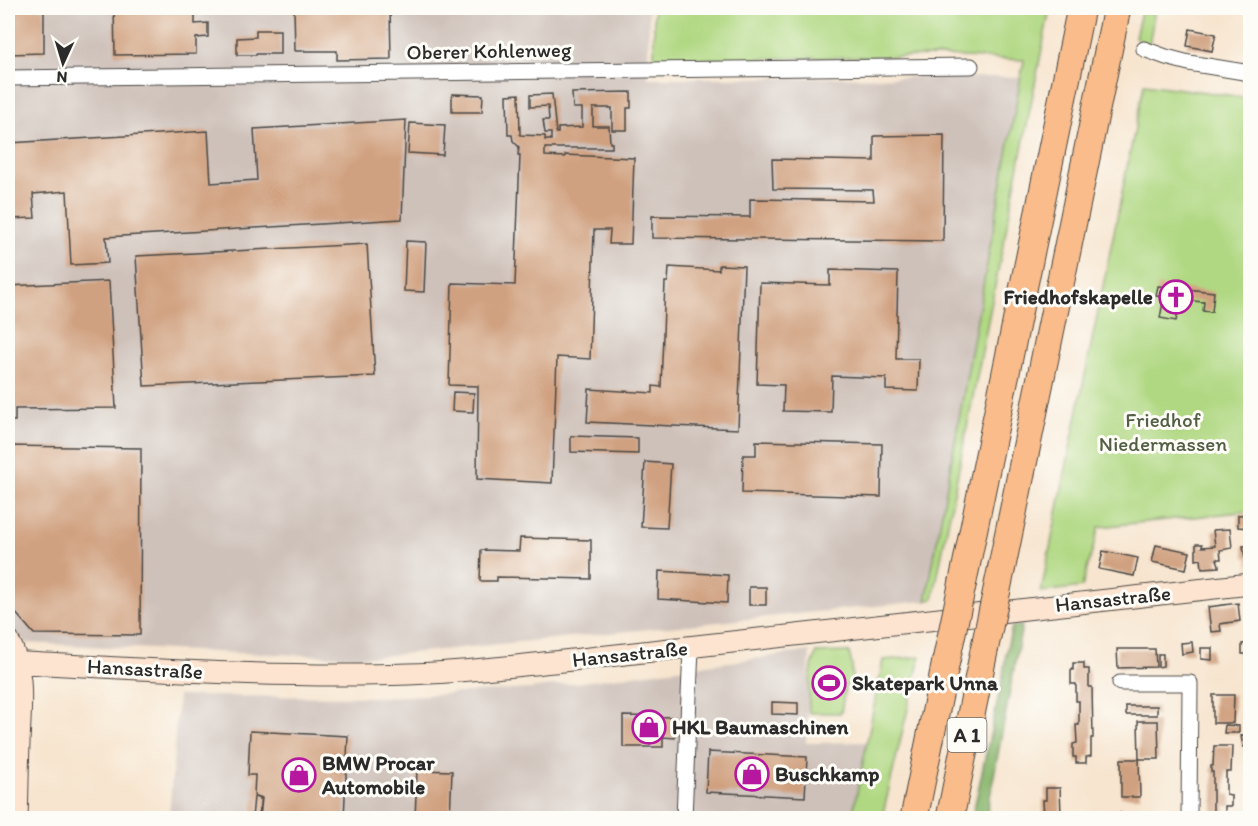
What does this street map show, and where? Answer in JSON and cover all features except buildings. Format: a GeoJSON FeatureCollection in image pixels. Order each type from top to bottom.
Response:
{"type":"FeatureCollection","features":[{"type":"Feature","properties":{"kind":"highway","name":"A 1"},"geometry":{"type":"LineString","coordinates":[[914,819],[1081,8]]}},
{"type":"Feature","properties":{"kind":"highway","name":"A 1"},"geometry":{"type":"LineString","coordinates":[[950,819],[1117,9]]}},
{"type":"Feature","properties":{"kind":"main road","name":"Hansastraße"},"geometry":{"type":"LineString","coordinates":[[12,662],[310,675],[456,672],[1251,584]]}},
{"type":"Feature","properties":{"kind":"main road"},"geometry":{"type":"LineString","coordinates":[[8,640],[12,662],[19,675],[17,819]]}},
{"type":"Feature","properties":{"kind":"street"},"geometry":{"type":"LineString","coordinates":[[1144,49],[1188,63],[1251,72]]}},
{"type":"Feature","properties":{"kind":"street","name":"Oberer Kohlenweg"},"geometry":{"type":"LineString","coordinates":[[8,78],[971,66]]}},
{"type":"Feature","properties":{"kind":"street"},"geometry":{"type":"LineString","coordinates":[[684,819],[692,647]]}},
{"type":"Feature","properties":{"kind":"street"},"geometry":{"type":"LineString","coordinates":[[1120,683],[1190,683],[1189,819]]}},
{"type":"Feature","properties":{"kind":"shaded area"},"geometry":{"type":"Polygon","coordinates":[[[8,8],[649,8],[648,78],[1020,77],[926,601],[372,657],[25,643],[8,623],[8,8]]]}},
{"type":"Feature","properties":{"kind":"shaded area"},"geometry":{"type":"Polygon","coordinates":[[[810,651],[806,743],[867,742],[852,818],[169,818],[178,696],[390,697],[530,689],[810,651]]]}},
{"type":"Feature","properties":{"kind":"green space"},"geometry":{"type":"Polygon","coordinates":[[[654,8],[1050,8],[933,599],[926,601],[1024,60],[943,56],[654,60],[654,8]]]}},
{"type":"Feature","properties":{"kind":"green space"},"geometry":{"type":"Polygon","coordinates":[[[1142,8],[1155,8],[1149,46],[1135,37],[1142,8]]]}},
{"type":"Feature","properties":{"kind":"green space","name":"Friedhof Niedermassen"},"geometry":{"type":"Polygon","coordinates":[[[1144,84],[1250,98],[1250,511],[1099,527],[1082,587],[1041,592],[1144,84]]]}},
{"type":"Feature","properties":{"kind":"green space"},"geometry":{"type":"Polygon","coordinates":[[[1022,626],[986,818],[972,818],[1012,627],[1022,626]]]}},
{"type":"Feature","properties":{"kind":"green space","name":"Skatepark Unna"},"geometry":{"type":"Polygon","coordinates":[[[849,652],[852,678],[845,688],[841,713],[809,713],[810,683],[816,653],[849,652]]]}},
{"type":"Feature","properties":{"kind":"green space"},"geometry":{"type":"Polygon","coordinates":[[[920,657],[882,818],[852,818],[883,660],[920,657]]]}},
{"type":"Feature","properties":{"kind":"place","name":"Friedhofskapelle"},"geometry":{"type":"Point","coordinates":[1176,297]}},
{"type":"Feature","properties":{"kind":"place","name":"Skatepark Unna"},"geometry":{"type":"Point","coordinates":[829,683]}},
{"type":"Feature","properties":{"kind":"place","name":"HKL Baumaschinen"},"geometry":{"type":"Point","coordinates":[649,727]}},
{"type":"Feature","properties":{"kind":"place","name":"Buschkamp"},"geometry":{"type":"Point","coordinates":[752,774]}},
{"type":"Feature","properties":{"kind":"place","name":"BMW Procar Automobile"},"geometry":{"type":"Point","coordinates":[299,775]}}]}
